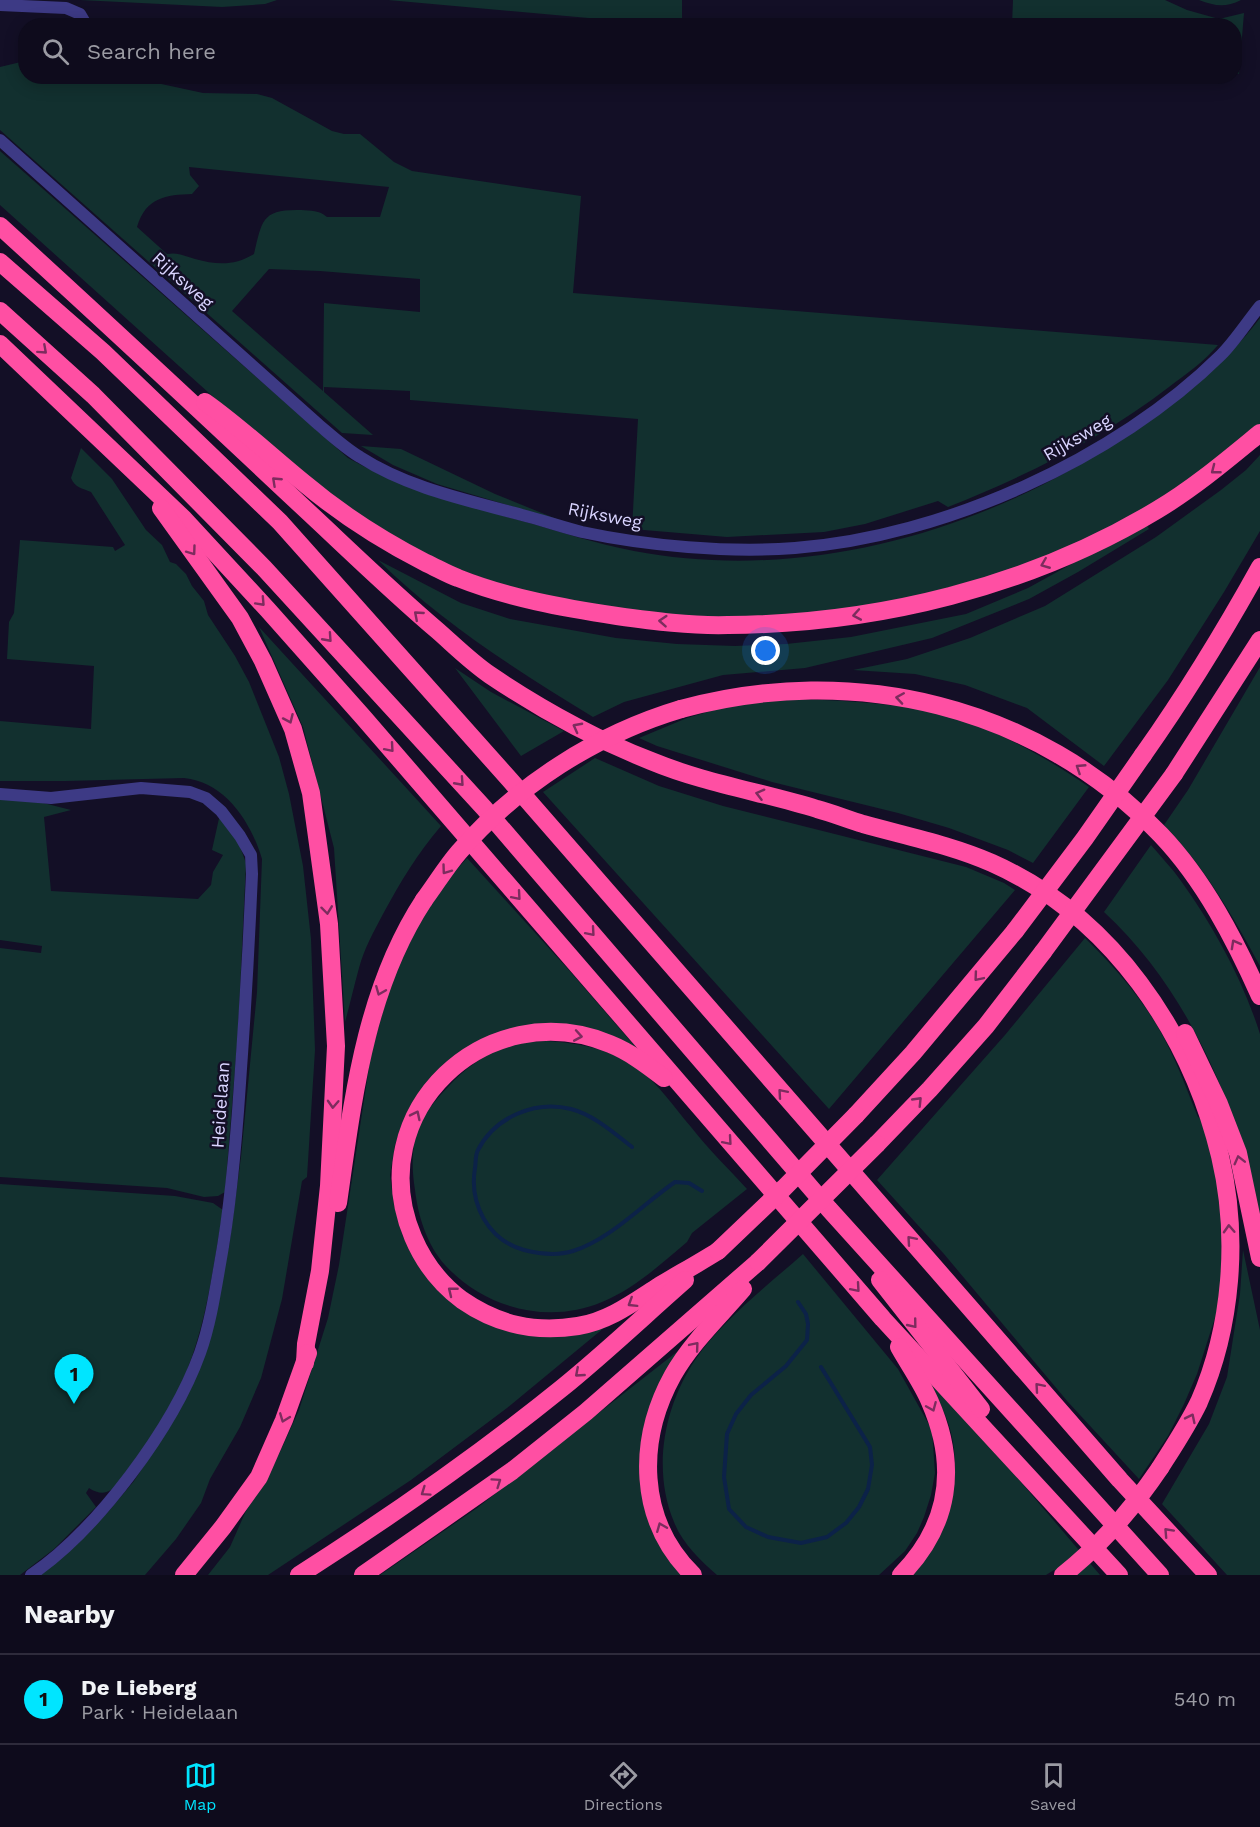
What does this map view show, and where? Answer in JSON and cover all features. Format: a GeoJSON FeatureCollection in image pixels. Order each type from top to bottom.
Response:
{"type":"FeatureCollection","features":[{"type":"Feature","properties":{"kind":"highway"},"geometry":{"type":"LineString","coordinates":[[0,226],[150,362],[400,599],[487,673],[577,727],[652,762],[735,788],[816,808],[890,822],[987,854],[1022,871],[1062,895],[1113,940],[1157,991],[1179,1023],[1219,1104],[1238,1153],[1260,1258]]}},
{"type":"Feature","properties":{"kind":"highway"},"geometry":{"type":"LineString","coordinates":[[0,262],[103,352],[280,522],[510,780],[1104,1462],[1208,1575]]}},
{"type":"Feature","properties":{"kind":"highway"},"geometry":{"type":"LineString","coordinates":[[0,311],[93,395],[272,576],[484,808],[829,1209],[1160,1575]]}},
{"type":"Feature","properties":{"kind":"highway"},"geometry":{"type":"LineString","coordinates":[[0,344],[184,519],[363,717],[883,1319],[1119,1575]]}},
{"type":"Feature","properties":{"kind":"highway"},"geometry":{"type":"LineString","coordinates":[[150,362],[233,422],[346,516],[390,544],[457,578],[512,595],[586,611],[653,621],[715,625],[792,623],[844,618],[932,601],[1016,576],[1113,534],[1157,510],[1197,483],[1260,432]]}},
{"type":"Feature","properties":{"kind":"highway"},"geometry":{"type":"LineString","coordinates":[[133,469],[240,618],[263,661],[293,729],[311,793],[329,924],[336,1046],[329,1186],[320,1270],[306,1344],[305,1363]]}},
{"type":"Feature","properties":{"kind":"highway"},"geometry":{"type":"LineString","coordinates":[[299,1575],[357,1538],[499,1438],[563,1387],[718,1251],[856,1115],[913,1053],[1015,931],[1085,838],[1184,697],[1260,567]]}},
{"type":"Feature","properties":{"kind":"highway"},"geometry":{"type":"LineString","coordinates":[[693,1575],[671,1549],[661,1529],[650,1499],[647,1471],[648,1443],[655,1414],[674,1374],[758,1262],[878,1144],[986,1026],[1174,774],[1260,640]]}},
{"type":"Feature","properties":{"kind":"highway"},"geometry":{"type":"LineString","coordinates":[[184,1575],[259,1477],[284,1420],[305,1363],[324,1291],[360,1060],[377,1000],[402,937],[424,900],[459,852],[485,825],[539,779],[577,754],[639,723],[681,709],[746,695],[817,689],[872,694],[923,702],[959,711],[1047,747],[1085,770],[1128,804],[1162,836],[1183,862],[1223,922],[1260,996]]}},
{"type":"Feature","properties":{"kind":"highway"},"geometry":{"type":"LineString","coordinates":[[816,808],[991,862],[1059,902],[1092,929],[1123,960],[1156,1006],[1178,1045],[1198,1088],[1216,1140],[1228,1213],[1230,1259],[1225,1311],[1210,1372],[1185,1429],[1160,1468],[1125,1515],[1100,1542],[1063,1575]]}},
{"type":"Feature","properties":{"kind":"highway"},"geometry":{"type":"LineString","coordinates":[[690,1096],[638,1059],[610,1044],[584,1036],[531,1032],[507,1037],[482,1047],[458,1062],[440,1080],[422,1102],[410,1127],[402,1155],[400,1185],[404,1212],[422,1258],[439,1281],[478,1310],[499,1321],[531,1327],[548,1329],[580,1326],[606,1318],[718,1251]]}},
{"type":"Feature","properties":{"kind":"highway"},"geometry":{"type":"LineString","coordinates":[[829,1209],[902,1311],[1080,1532]]}},
{"type":"Feature","properties":{"kind":"highway"},"geometry":{"type":"LineString","coordinates":[[363,1575],[521,1464],[744,1282]]}},
{"type":"Feature","properties":{"kind":"highway"},"geometry":{"type":"LineString","coordinates":[[883,1319],[930,1401],[941,1431],[947,1460],[946,1488],[940,1514],[931,1535],[915,1560],[901,1575]]}},
{"type":"Feature","properties":{"kind":"street"},"geometry":{"type":"LineString","coordinates":[[0,5],[66,8],[80,14],[82,18]]}},
{"type":"Feature","properties":{"kind":"street","name":"Rijksweg"},"geometry":{"type":"LineString","coordinates":[[0,140],[319,425],[360,457],[400,478],[435,491],[583,532],[674,546],[739,550],[784,549],[855,541],[967,510],[1021,488],[1104,445],[1167,402],[1222,354],[1260,306]]}},
{"type":"Feature","properties":{"kind":"street","name":"Heidelaan"},"geometry":{"type":"LineString","coordinates":[[0,794],[51,798],[141,788],[190,792],[206,798],[221,811],[240,836],[251,855],[252,874],[246,996],[231,1201],[214,1296],[201,1352],[167,1420],[140,1462],[82,1531],[32,1575]]}},
{"type":"Feature","properties":{"kind":"green space"},"geometry":{"type":"Polygon","coordinates":[[[80,0],[277,0],[265,4],[222,7],[80,0]]]}},
{"type":"Feature","properties":{"kind":"green space"},"geometry":{"type":"Polygon","coordinates":[[[388,0],[682,0],[682,18],[588,18],[388,0]]]}},
{"type":"Feature","properties":{"kind":"green space"},"geometry":{"type":"Polygon","coordinates":[[[1013,0],[1165,0],[1187,10],[1215,18],[1012,18],[1013,0]]]}},
{"type":"Feature","properties":{"kind":"green space"},"geometry":{"type":"Polygon","coordinates":[[[1199,0],[1241,0],[1220,5],[1199,0]]]}},
{"type":"Feature","properties":{"kind":"green space"},"geometry":{"type":"Polygon","coordinates":[[[1244,13],[1242,37],[1242,18],[1223,18],[1244,13]]]}},
{"type":"Feature","properties":{"kind":"green space"},"geometry":{"type":"Polygon","coordinates":[[[18,63],[18,84],[161,84],[203,93],[257,94],[272,98],[332,131],[360,134],[394,162],[412,171],[581,196],[573,293],[1218,345],[1201,362],[1169,387],[1118,423],[1035,469],[948,507],[938,501],[865,524],[824,532],[727,537],[632,529],[638,419],[410,400],[410,391],[324,387],[324,392],[373,435],[342,433],[0,130],[0,67],[18,63]],[[189,167],[190,175],[199,186],[192,194],[174,195],[158,200],[146,209],[137,227],[167,254],[178,254],[218,263],[239,261],[254,254],[262,225],[271,215],[288,210],[301,210],[318,212],[327,217],[380,217],[389,187],[189,167]],[[269,269],[232,311],[323,391],[324,303],[420,312],[420,279],[269,269]]]}},
{"type":"Feature","properties":{"kind":"green space"},"geometry":{"type":"Polygon","coordinates":[[[0,151],[348,458],[390,479],[433,495],[620,548],[698,559],[762,560],[825,554],[888,542],[950,524],[1009,501],[1067,472],[1121,439],[1196,385],[1230,353],[1260,318],[1260,424],[1241,442],[1153,507],[1028,566],[887,604],[730,622],[556,605],[391,544],[249,429],[0,205],[0,151]]]}},
{"type":"Feature","properties":{"kind":"green space"},"geometry":{"type":"Polygon","coordinates":[[[361,446],[401,449],[495,494],[564,522],[437,484],[393,465],[361,446]]]}},
{"type":"Feature","properties":{"kind":"green space"},"geometry":{"type":"Polygon","coordinates":[[[81,448],[112,479],[146,530],[162,545],[170,562],[176,564],[186,574],[204,601],[208,615],[249,682],[279,757],[289,794],[303,866],[311,939],[315,1050],[307,1177],[302,1181],[282,1299],[261,1378],[240,1427],[210,1479],[201,1503],[176,1539],[145,1575],[40,1575],[108,1512],[134,1481],[173,1421],[229,1247],[241,1157],[257,992],[262,859],[251,831],[234,806],[212,787],[199,781],[184,778],[0,781],[0,721],[91,729],[94,666],[7,659],[9,622],[14,613],[20,540],[113,547],[115,551],[125,545],[91,492],[77,486],[71,478],[81,448]]]}},
{"type":"Feature","properties":{"kind":"green space"},"geometry":{"type":"Polygon","coordinates":[[[1260,455],[1260,531],[1168,680],[1104,766],[1027,708],[965,685],[915,674],[853,670],[907,659],[970,638],[1045,606],[1156,537],[1221,490],[1246,470],[1260,455]]]}},
{"type":"Feature","properties":{"kind":"green space"},"geometry":{"type":"Polygon","coordinates":[[[1146,523],[1149,529],[1029,599],[932,638],[805,668],[723,675],[624,702],[593,717],[536,682],[454,625],[402,583],[378,560],[461,603],[510,619],[616,638],[677,644],[735,646],[786,644],[851,637],[966,614],[1028,588],[1146,523]]]}},
{"type":"Feature","properties":{"kind":"green space"},"geometry":{"type":"Polygon","coordinates":[[[259,627],[441,826],[410,868],[366,947],[345,1022],[334,848],[303,727],[259,627]]]}},
{"type":"Feature","properties":{"kind":"green space"},"geometry":{"type":"Polygon","coordinates":[[[1260,667],[1260,966],[1217,892],[1192,857],[1164,825],[1188,790],[1260,667]]]}},
{"type":"Feature","properties":{"kind":"green space"},"geometry":{"type":"Polygon","coordinates":[[[455,668],[491,692],[564,731],[521,756],[455,668]]]}},
{"type":"Feature","properties":{"kind":"green space"},"geometry":{"type":"Polygon","coordinates":[[[787,699],[876,704],[950,716],[1012,741],[1089,787],[1033,863],[1008,850],[949,828],[772,782],[657,746],[639,738],[687,718],[724,707],[787,699]]]}},
{"type":"Feature","properties":{"kind":"green space"},"geometry":{"type":"Polygon","coordinates":[[[595,758],[659,786],[723,806],[966,867],[1015,890],[829,1109],[543,792],[595,758]]]}},
{"type":"Feature","properties":{"kind":"green space"},"geometry":{"type":"Polygon","coordinates":[[[0,792],[71,810],[44,817],[51,891],[198,899],[211,885],[213,872],[223,855],[212,850],[220,814],[239,844],[246,863],[238,1032],[225,1192],[218,1196],[204,1197],[167,1188],[0,1177],[0,948],[41,953],[42,946],[0,940],[0,792]]]}},
{"type":"Feature","properties":{"kind":"green space"},"geometry":{"type":"Polygon","coordinates":[[[1151,845],[1181,881],[1216,935],[1245,994],[1260,1034],[1260,1224],[1242,1144],[1204,1049],[1170,990],[1150,962],[1104,912],[1151,845]]]}},
{"type":"Feature","properties":{"kind":"green space"},"geometry":{"type":"Polygon","coordinates":[[[467,858],[640,1052],[574,1029],[447,1063],[428,1080],[403,1121],[395,1145],[390,1175],[394,1205],[403,1237],[417,1263],[502,1328],[622,1313],[507,1408],[411,1480],[268,1575],[208,1575],[230,1547],[245,1513],[279,1454],[299,1410],[328,1318],[339,1265],[371,1054],[391,983],[410,936],[449,878],[467,858]]]}},
{"type":"Feature","properties":{"kind":"green space"},"geometry":{"type":"Polygon","coordinates":[[[1085,938],[1141,1001],[1171,1053],[1198,1117],[1202,1120],[1210,1139],[1224,1222],[1220,1302],[1197,1374],[1168,1436],[1139,1479],[1068,1402],[944,1254],[877,1180],[1005,1035],[1085,938]]]}},
{"type":"Feature","properties":{"kind":"green space"},"geometry":{"type":"Polygon","coordinates":[[[547,1041],[595,1048],[618,1056],[639,1069],[660,1089],[704,1143],[747,1189],[692,1233],[687,1242],[636,1283],[602,1302],[581,1309],[560,1312],[539,1312],[498,1302],[478,1292],[445,1265],[428,1239],[421,1220],[416,1200],[413,1168],[417,1132],[434,1102],[454,1080],[476,1062],[502,1048],[520,1043],[547,1041]]]}},
{"type":"Feature","properties":{"kind":"green space"},"geometry":{"type":"Polygon","coordinates":[[[0,1184],[175,1196],[213,1203],[223,1210],[203,1321],[190,1363],[170,1406],[118,1484],[103,1493],[89,1488],[86,1493],[96,1507],[54,1549],[20,1575],[0,1575],[0,1184]]]}},
{"type":"Feature","properties":{"kind":"green space"},"geometry":{"type":"Polygon","coordinates":[[[1243,1250],[1260,1330],[1260,1575],[1227,1575],[1162,1504],[1209,1424],[1227,1377],[1240,1294],[1243,1250]]]}},
{"type":"Feature","properties":{"kind":"green space"},"geometry":{"type":"Polygon","coordinates":[[[803,1254],[898,1369],[932,1430],[935,1473],[931,1495],[917,1533],[905,1551],[879,1575],[717,1575],[698,1558],[677,1530],[667,1502],[663,1460],[669,1418],[684,1378],[706,1345],[746,1304],[803,1254]]]}},
{"type":"Feature","properties":{"kind":"green space"},"geometry":{"type":"Polygon","coordinates":[[[687,1344],[646,1471],[683,1575],[380,1575],[477,1508],[687,1344]]]}},
{"type":"Feature","properties":{"kind":"green space"},"geometry":{"type":"Polygon","coordinates":[[[927,1379],[964,1415],[1100,1575],[1059,1575],[1054,1570],[1046,1575],[913,1575],[923,1562],[933,1541],[951,1491],[955,1461],[949,1425],[927,1379]]]}},
{"type":"Feature","properties":{"kind":"waterway"},"geometry":{"type":"LineString","coordinates":[[632,1147],[596,1120],[571,1109],[544,1107],[517,1114],[495,1128],[485,1138],[477,1152],[474,1181],[478,1207],[491,1229],[511,1245],[536,1253],[561,1254],[587,1245],[614,1230],[675,1182],[689,1183],[702,1191]]}},
{"type":"Feature","properties":{"kind":"waterway"},"geometry":{"type":"LineString","coordinates":[[798,1302],[806,1314],[807,1340],[786,1366],[751,1395],[736,1414],[727,1434],[724,1477],[729,1509],[746,1527],[768,1537],[801,1543],[827,1537],[846,1523],[859,1507],[868,1489],[872,1465],[870,1447],[821,1367]]}},
{"type":"Feature","properties":{"kind":"place","name":"De Lieberg"},"geometry":{"type":"Point","coordinates":[74,1404]}}]}
